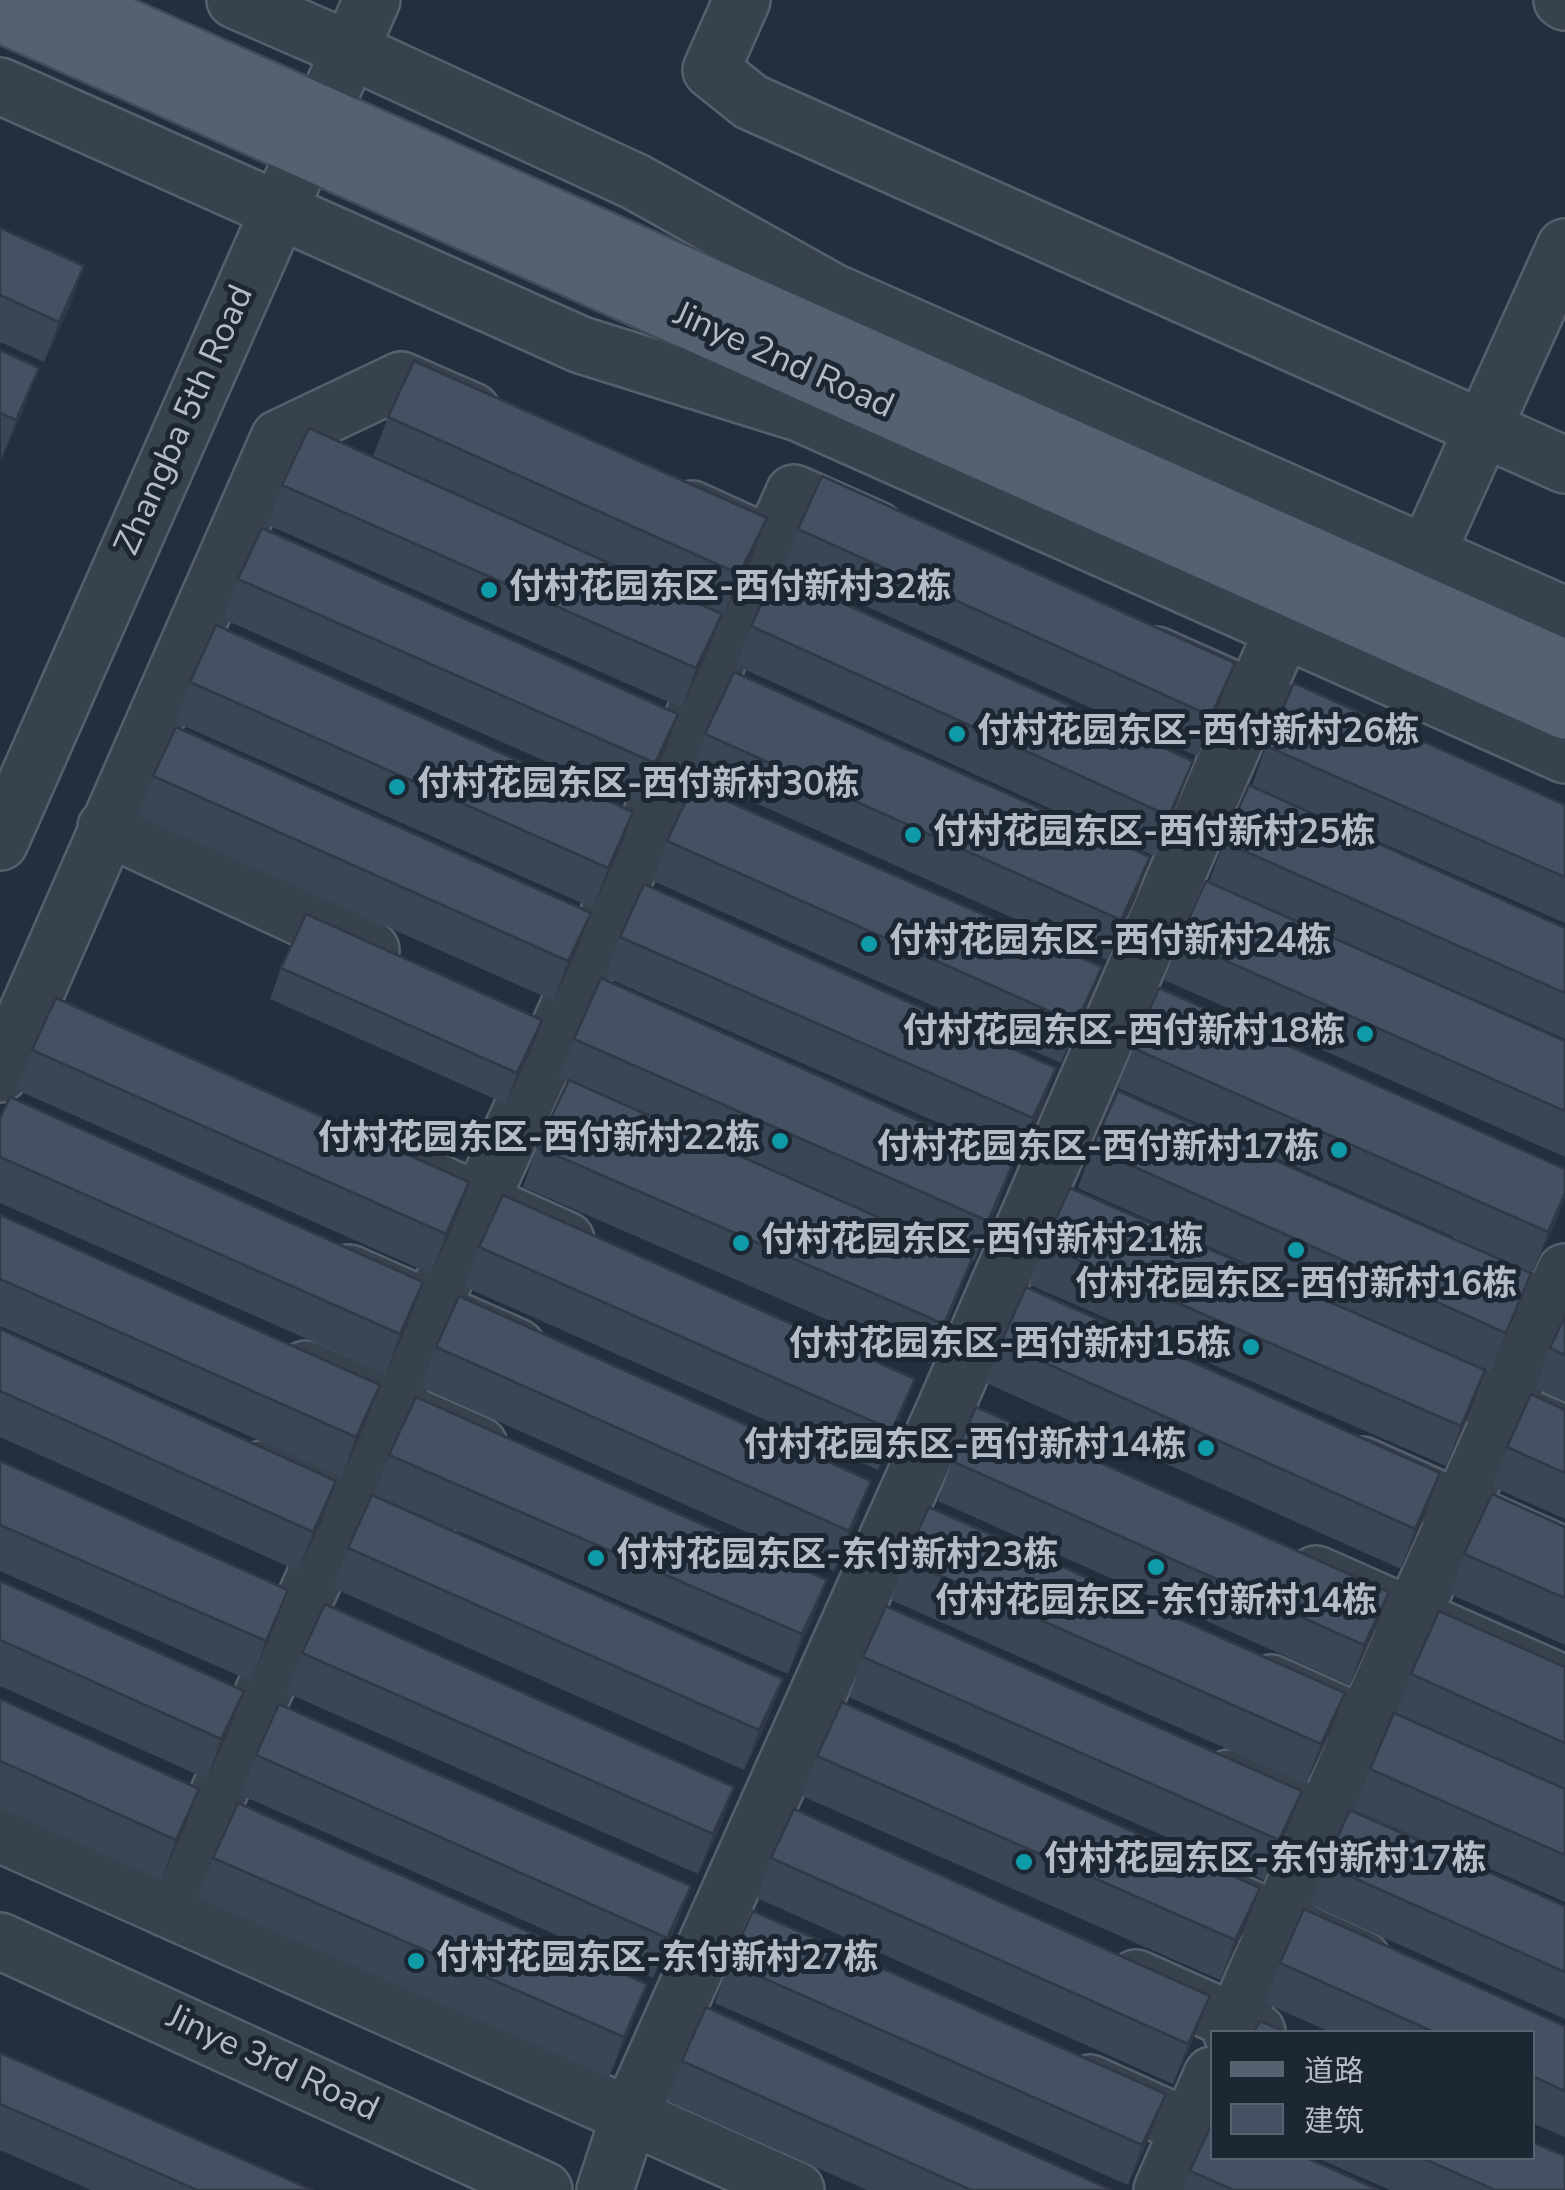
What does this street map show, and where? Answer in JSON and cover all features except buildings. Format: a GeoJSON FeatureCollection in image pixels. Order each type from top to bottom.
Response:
{"type":"FeatureCollection","features":[{"type":"Feature","properties":{"kind":"main road","name":"Jinye 2nd Road"},"geometry":{"type":"LineString","coordinates":[[66,0],[299,125],[1291,611],[1408,595],[1565,712]]}},
{"type":"Feature","properties":{"kind":"main road","name":"Jinye 2nd Road"},"geometry":{"type":"LineString","coordinates":[[0,14],[299,125],[1408,595],[1565,668]]}},
{"type":"Feature","properties":{"kind":"street","name":"Jinye 2nd Road"},"geometry":{"type":"LineString","coordinates":[[235,0],[335,29],[636,182],[833,292],[1408,595],[1565,615]]}},
{"type":"Feature","properties":{"kind":"street","name":"Zhangba 5th Road"},"geometry":{"type":"LineString","coordinates":[[0,842],[299,125],[335,29],[372,0]]}},
{"type":"Feature","properties":{"kind":"street"},"geometry":{"type":"LineString","coordinates":[[742,0],[711,70],[751,102],[1565,465]]}},
{"type":"Feature","properties":{"kind":"street","name":"Jinye 2nd Road"},"geometry":{"type":"LineString","coordinates":[[0,86],[581,346],[799,413],[1291,611],[1565,755]]}},
{"type":"Feature","properties":{"kind":"street","name":"Zhangba 5th Road"},"geometry":{"type":"LineString","coordinates":[[0,756],[264,204]]}},
{"type":"Feature","properties":{"kind":"street"},"geometry":{"type":"LineString","coordinates":[[1408,595],[1565,247]]}},
{"type":"Feature","properties":{"kind":"street"},"geometry":{"type":"LineString","coordinates":[[279,438],[401,380],[524,435]]}},
{"type":"Feature","properties":{"kind":"street"},"geometry":{"type":"LineString","coordinates":[[279,438],[333,462]]}},
{"type":"Feature","properties":{"kind":"street"},"geometry":{"type":"LineString","coordinates":[[0,1074],[106,828],[166,744],[256,544],[279,438]]}},
{"type":"Feature","properties":{"kind":"street"},"geometry":{"type":"LineString","coordinates":[[648,490],[770,578]]}},
{"type":"Feature","properties":{"kind":"street"},"geometry":{"type":"LineString","coordinates":[[167,1909],[190,1807],[236,1702],[301,1608],[530,1090],[550,1015],[592,918],[652,811],[668,729],[718,661],[770,578],[794,493],[918,548]]}},
{"type":"Feature","properties":{"kind":"street"},"geometry":{"type":"LineString","coordinates":[[605,2190],[630,2117],[674,2017],[737,1925],[764,1813],[1035,1200],[1098,1109],[1105,988],[1189,898],[1193,787],[1254,699],[1291,611]]}},
{"type":"Feature","properties":{"kind":"street"},"geometry":{"type":"LineString","coordinates":[[1112,636],[1392,760]]}},
{"type":"Feature","properties":{"kind":"street"},"geometry":{"type":"LineString","coordinates":[[1193,787],[1264,819]]}},
{"type":"Feature","properties":{"kind":"street"},"geometry":{"type":"LineString","coordinates":[[106,828],[411,968]]}},
{"type":"Feature","properties":{"kind":"street"},"geometry":{"type":"LineString","coordinates":[[1118,866],[1189,898]]}},
{"type":"Feature","properties":{"kind":"street"},"geometry":{"type":"LineString","coordinates":[[592,918],[671,915]]}},
{"type":"Feature","properties":{"kind":"street"},"geometry":{"type":"LineString","coordinates":[[1105,988],[1176,1020]]}},
{"type":"Feature","properties":{"kind":"street"},"geometry":{"type":"LineString","coordinates":[[550,1015],[628,1017]]}},
{"type":"Feature","properties":{"kind":"street"},"geometry":{"type":"LineString","coordinates":[[1026,1076],[1098,1109]]}},
{"type":"Feature","properties":{"kind":"street"},"geometry":{"type":"LineString","coordinates":[[530,1090],[584,1114]]}},
{"type":"Feature","properties":{"kind":"street"},"geometry":{"type":"LineString","coordinates":[[355,1146],[606,1258]]}},
{"type":"Feature","properties":{"kind":"street"},"geometry":{"type":"LineString","coordinates":[[1090,1958],[1241,2029],[1278,1921],[1506,1408],[1560,1299],[1404,1245]]}},
{"type":"Feature","properties":{"kind":"street"},"geometry":{"type":"LineString","coordinates":[[306,1254],[557,1365]]}},
{"type":"Feature","properties":{"kind":"street"},"geometry":{"type":"LineString","coordinates":[[1361,1344],[1565,1434]]}},
{"type":"Feature","properties":{"kind":"street"},"geometry":{"type":"LineString","coordinates":[[266,1351],[516,1462]]}},
{"type":"Feature","properties":{"kind":"street"},"geometry":{"type":"LineString","coordinates":[[1316,1445],[1565,1556]]}},
{"type":"Feature","properties":{"kind":"street"},"geometry":{"type":"LineString","coordinates":[[218,1448],[470,1562]]}},
{"type":"Feature","properties":{"kind":"street"},"geometry":{"type":"LineString","coordinates":[[1269,1553],[1565,1684]]}},
{"type":"Feature","properties":{"kind":"street"},"geometry":{"type":"LineString","coordinates":[[1220,1660],[1565,1816]]}},
{"type":"Feature","properties":{"kind":"street"},"geometry":{"type":"LineString","coordinates":[[236,1702],[308,1734]]}},
{"type":"Feature","properties":{"kind":"street"},"geometry":{"type":"LineString","coordinates":[[1179,1756],[1461,1880]]}},
{"type":"Feature","properties":{"kind":"street"},"geometry":{"type":"LineString","coordinates":[[190,1807],[261,1838]]}},
{"type":"Feature","properties":{"kind":"street"},"geometry":{"type":"LineString","coordinates":[[0,1834],[796,2190]]}},
{"type":"Feature","properties":{"kind":"street"},"geometry":{"type":"LineString","coordinates":[[1134,1856],[1402,1976]]}},
{"type":"Feature","properties":{"kind":"street"},"geometry":{"type":"LineString","coordinates":[[666,1893],[737,1925]]}},
{"type":"Feature","properties":{"kind":"street","name":"Jinye 3rd Road"},"geometry":{"type":"LineString","coordinates":[[0,1941],[544,2190]]}},
{"type":"Feature","properties":{"kind":"street","name":"Jinye 3rd Road"},"geometry":{"type":"LineString","coordinates":[[0,1980],[468,2190]]}},
{"type":"Feature","properties":{"kind":"street"},"geometry":{"type":"LineString","coordinates":[[1045,2062],[1201,2132]]}},
{"type":"Feature","properties":{"kind":"street"},"geometry":{"type":"LineString","coordinates":[[1162,2190],[1201,2132],[1210,2085]]}},
{"type":"Feature","properties":{"kind":"place","name":"付村花园东区-西付新村32栋"},"geometry":{"type":"Point","coordinates":[489,590]}},
{"type":"Feature","properties":{"kind":"place","name":"付村花园东区-西付新村26栋"},"geometry":{"type":"Point","coordinates":[957,734]}},
{"type":"Feature","properties":{"kind":"place","name":"付村花园东区-西付新村30栋"},"geometry":{"type":"Point","coordinates":[397,787]}},
{"type":"Feature","properties":{"kind":"place","name":"付村花园东区-西付新村25栋"},"geometry":{"type":"Point","coordinates":[913,835]}},
{"type":"Feature","properties":{"kind":"place","name":"付村花园东区-西付新村24栋"},"geometry":{"type":"Point","coordinates":[869,944]}},
{"type":"Feature","properties":{"kind":"place","name":"付村花园东区-西付新村18栋"},"geometry":{"type":"Point","coordinates":[1365,1034]}},
{"type":"Feature","properties":{"kind":"place","name":"付村花园东区-西付新村22栋"},"geometry":{"type":"Point","coordinates":[780,1141]}},
{"type":"Feature","properties":{"kind":"place","name":"付村花园东区-西付新村17栋"},"geometry":{"type":"Point","coordinates":[1339,1150]}},
{"type":"Feature","properties":{"kind":"place","name":"付村花园东区-西付新村21栋"},"geometry":{"type":"Point","coordinates":[741,1243]}},
{"type":"Feature","properties":{"kind":"place","name":"付村花园东区-西付新村16栋"},"geometry":{"type":"Point","coordinates":[1296,1250]}},
{"type":"Feature","properties":{"kind":"place","name":"付村花园东区-西付新村15栋"},"geometry":{"type":"Point","coordinates":[1251,1347]}},
{"type":"Feature","properties":{"kind":"place","name":"付村花园东区-西付新村14栋"},"geometry":{"type":"Point","coordinates":[1206,1448]}},
{"type":"Feature","properties":{"kind":"place","name":"付村花园东区-东付新村23栋"},"geometry":{"type":"Point","coordinates":[596,1558]}},
{"type":"Feature","properties":{"kind":"place","name":"付村花园东区-东付新村14栋"},"geometry":{"type":"Point","coordinates":[1156,1567]}},
{"type":"Feature","properties":{"kind":"place","name":"付村花园东区-东付新村17栋"},"geometry":{"type":"Point","coordinates":[1024,1862]}},
{"type":"Feature","properties":{"kind":"place","name":"付村花园东区-东付新村27栋"},"geometry":{"type":"Point","coordinates":[416,1961]}}]}
